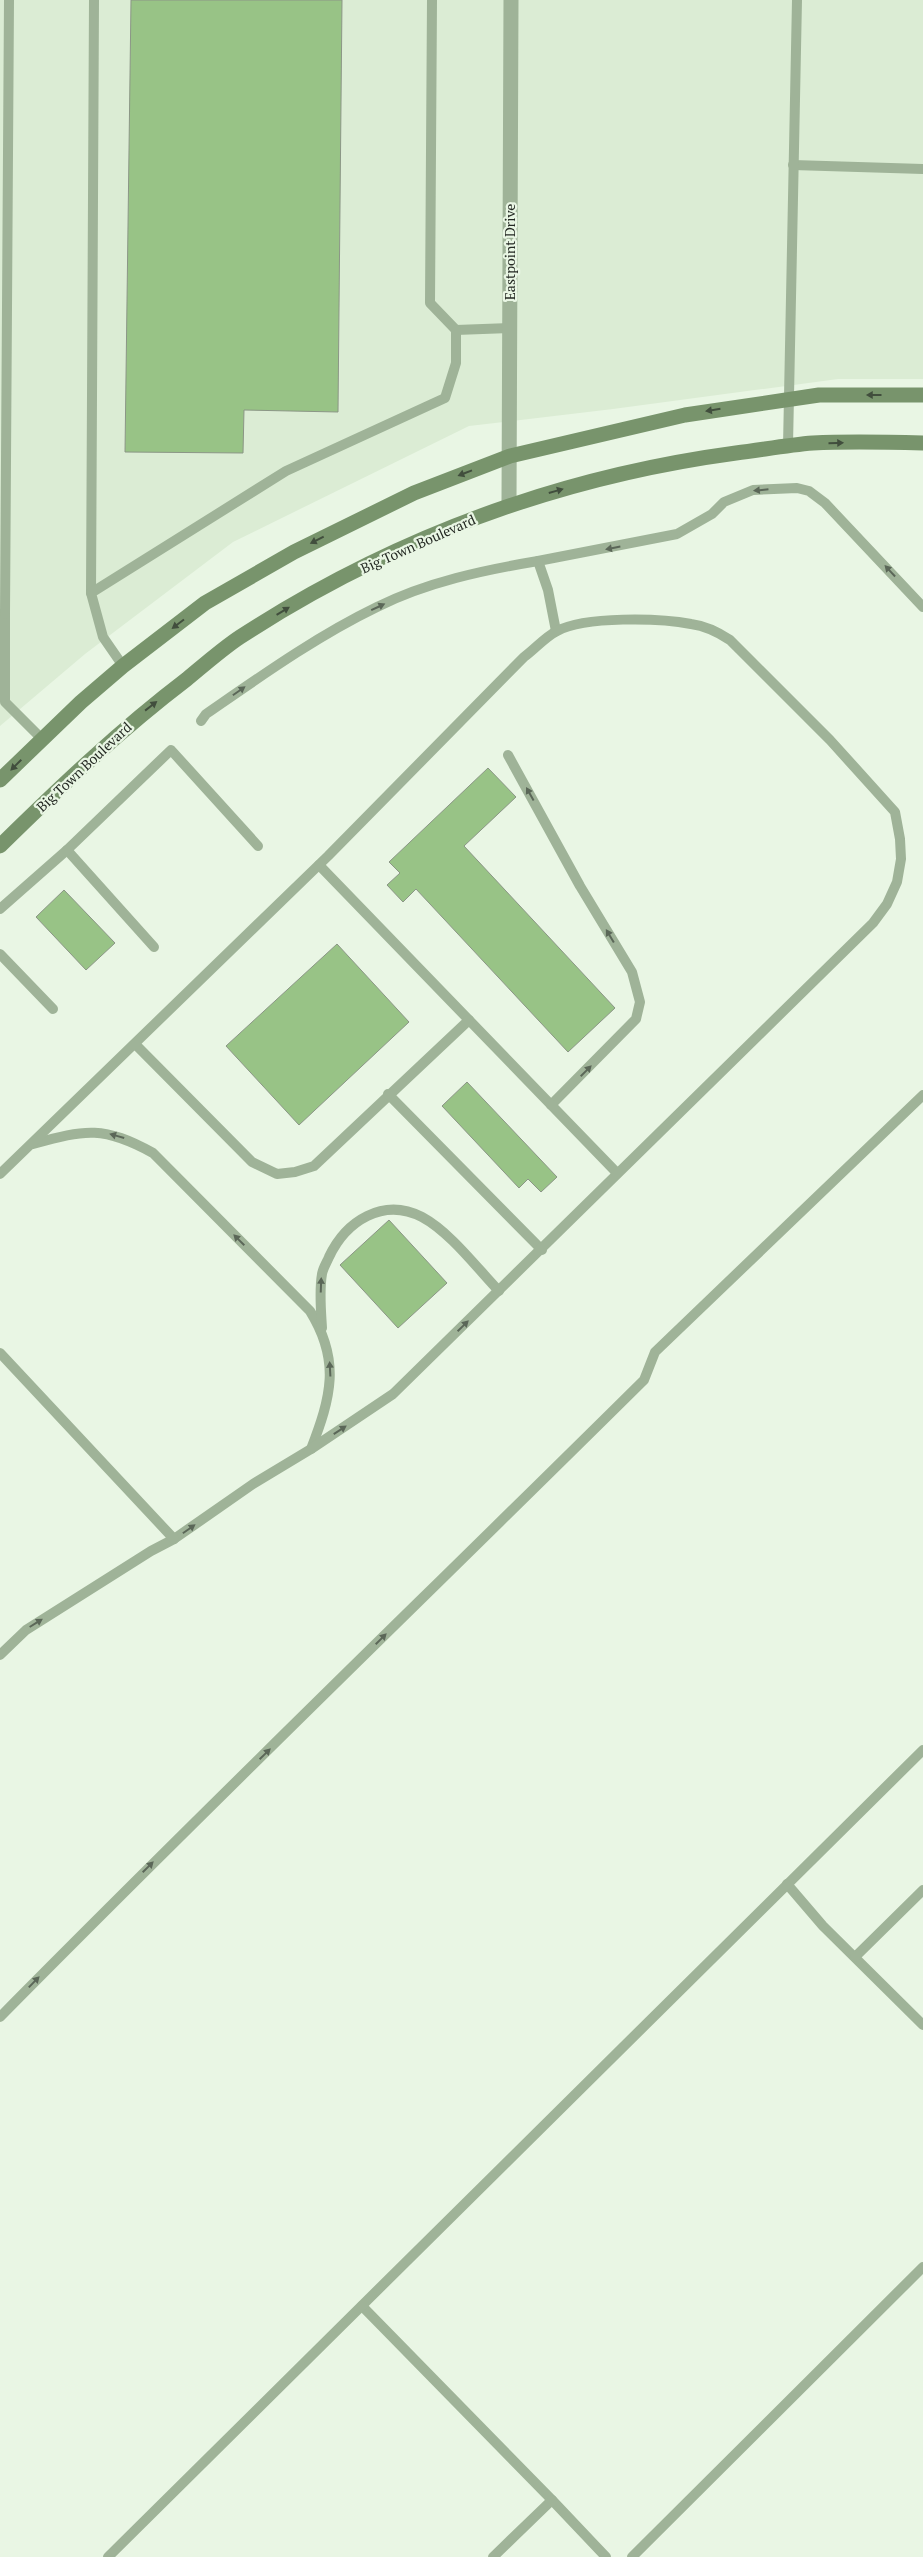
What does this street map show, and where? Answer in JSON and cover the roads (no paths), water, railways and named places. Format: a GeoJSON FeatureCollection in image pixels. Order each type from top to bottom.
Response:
{"type":"FeatureCollection","features":[{"type":"Feature","properties":{"kind":"main road"},"geometry":{"type":"LineString","coordinates":[[0,780],[42,739],[123,666],[206,603],[294,552],[414,493],[510,456],[685,415],[788,398],[819,395],[923,395]]}},
{"type":"Feature","properties":{"kind":"main road","name":"Big Town Boulevard"},"geometry":{"type":"LineString","coordinates":[[0,846],[85,763],[238,638],[322,588],[439,532],[509,504],[619,473],[696,459],[812,443],[923,443]]}},
{"type":"Feature","properties":{"kind":"street","name":"Eastpoint Drive"},"geometry":{"type":"LineString","coordinates":[[509,504],[511,0]]}},
{"type":"Feature","properties":{"kind":"lane"},"geometry":{"type":"LineString","coordinates":[[9,0],[2,614],[4,702],[42,739]]}},
{"type":"Feature","properties":{"kind":"lane"},"geometry":{"type":"LineString","coordinates":[[94,0],[91,594],[103,637],[123,666]]}},
{"type":"Feature","properties":{"kind":"lane"},"geometry":{"type":"LineString","coordinates":[[91,594],[286,471],[445,398],[456,364],[456,330],[430,303],[432,0]]}},
{"type":"Feature","properties":{"kind":"lane"},"geometry":{"type":"LineString","coordinates":[[788,446],[797,0]]}},
{"type":"Feature","properties":{"kind":"lane"},"geometry":{"type":"LineString","coordinates":[[793,166],[923,169]]}},
{"type":"Feature","properties":{"kind":"lane"},"geometry":{"type":"LineString","coordinates":[[456,330],[510,328]]}},
{"type":"Feature","properties":{"kind":"lane"},"geometry":{"type":"LineString","coordinates":[[201,721],[206,714],[271,669],[329,632],[379,606],[441,582],[501,567],[677,534],[712,514],[724,502],[753,490],[797,488],[809,491],[825,503],[923,607]]}},
{"type":"Feature","properties":{"kind":"lane"},"geometry":{"type":"LineString","coordinates":[[538,561],[548,590],[556,631]]}},
{"type":"Feature","properties":{"kind":"lane"},"geometry":{"type":"LineString","coordinates":[[0,1174],[136,1045],[319,865],[524,657],[556,631],[575,624],[605,620],[672,622],[692,624],[714,630],[730,640],[830,740],[896,812],[901,859],[897,882],[887,904],[873,923],[542,1250],[393,1394],[311,1449],[253,1484],[174,1539],[151,1551],[26,1630],[0,1656]]}},
{"type":"Feature","properties":{"kind":"lane"},"geometry":{"type":"LineString","coordinates":[[0,909],[67,850],[171,750],[258,846]]}},
{"type":"Feature","properties":{"kind":"lane"},"geometry":{"type":"LineString","coordinates":[[508,755],[580,886],[632,972],[640,1002],[636,1019],[551,1105]]}},
{"type":"Feature","properties":{"kind":"lane"},"geometry":{"type":"LineString","coordinates":[[67,850],[154,947]]}},
{"type":"Feature","properties":{"kind":"lane"},"geometry":{"type":"LineString","coordinates":[[319,865],[617,1174]]}},
{"type":"Feature","properties":{"kind":"lane"},"geometry":{"type":"LineString","coordinates":[[0,954],[54,1009]]}},
{"type":"Feature","properties":{"kind":"lane"},"geometry":{"type":"LineString","coordinates":[[136,1045],[252,1162],[277,1174],[295,1172],[314,1166],[388,1094],[469,1020]]}},
{"type":"Feature","properties":{"kind":"lane"},"geometry":{"type":"LineString","coordinates":[[388,1094],[542,1250]]}},
{"type":"Feature","properties":{"kind":"lane"},"geometry":{"type":"LineString","coordinates":[[0,2017],[186,1828],[269,1750],[644,1380],[655,1352],[923,1095]]}},
{"type":"Feature","properties":{"kind":"lane"},"geometry":{"type":"LineString","coordinates":[[32,1144],[72,1133],[96,1132],[127,1139],[152,1153],[310,1311],[322,1334],[331,1367],[330,1388],[324,1415],[311,1449]]}},
{"type":"Feature","properties":{"kind":"lane"},"geometry":{"type":"LineString","coordinates":[[322,1334],[322,1273],[336,1242],[347,1229],[365,1215],[385,1210],[406,1210],[424,1218],[454,1243],[499,1291]]}},
{"type":"Feature","properties":{"kind":"lane"},"geometry":{"type":"LineString","coordinates":[[0,1353],[174,1539]]}},
{"type":"Feature","properties":{"kind":"lane"},"geometry":{"type":"LineString","coordinates":[[108,2557],[923,1750]]}},
{"type":"Feature","properties":{"kind":"lane"},"geometry":{"type":"LineString","coordinates":[[787,1884],[855,1958],[923,2025]]}},
{"type":"Feature","properties":{"kind":"lane"},"geometry":{"type":"LineString","coordinates":[[855,1958],[923,1890]]}},
{"type":"Feature","properties":{"kind":"lane"},"geometry":{"type":"LineString","coordinates":[[632,2557],[923,2267]]}},
{"type":"Feature","properties":{"kind":"lane"},"geometry":{"type":"LineString","coordinates":[[362,2306],[606,2557]]}},
{"type":"Feature","properties":{"kind":"lane"},"geometry":{"type":"LineString","coordinates":[[493,2557],[552,2500]]}}]}
